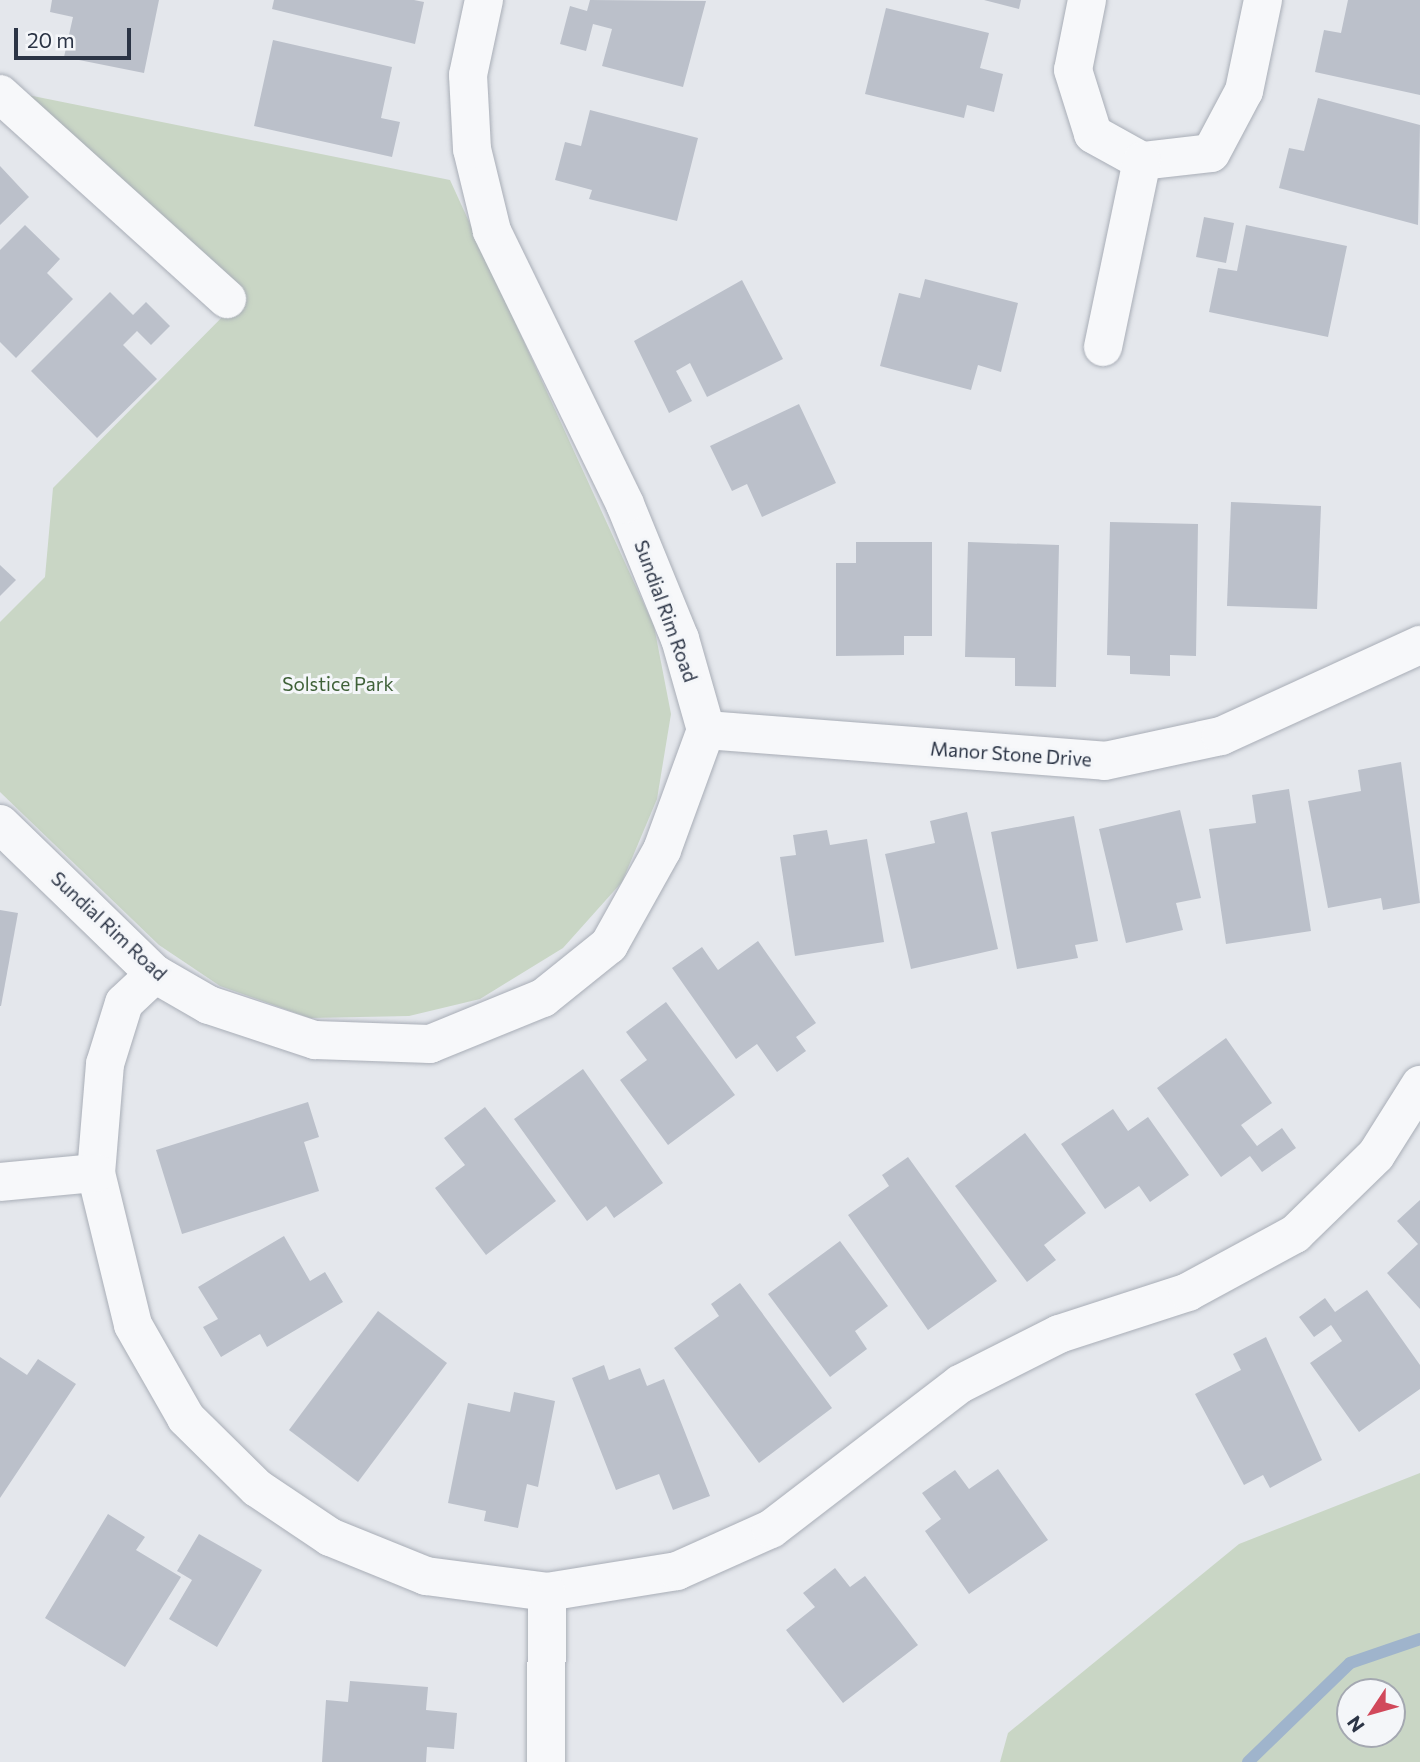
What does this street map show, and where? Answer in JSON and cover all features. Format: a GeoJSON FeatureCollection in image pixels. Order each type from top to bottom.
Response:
{"type":"FeatureCollection","features":[{"type":"Feature","properties":{"kind":"street","name":"Sundial Rim Road"},"geometry":{"type":"LineString","coordinates":[[0,824],[155,975],[209,1005],[316,1040],[430,1044],[543,998],[610,945],[662,850],[706,730],[680,639],[625,504],[492,231],[472,149],[468,75],[484,0]]}},
{"type":"Feature","properties":{"kind":"street"},"geometry":{"type":"LineString","coordinates":[[1087,0],[1073,70],[1093,134],[1142,161],[1211,153],[1244,91],[1263,0]]}},
{"type":"Feature","properties":{"kind":"street"},"geometry":{"type":"LineString","coordinates":[[0,94],[227,299]]}},
{"type":"Feature","properties":{"kind":"street"},"geometry":{"type":"LineString","coordinates":[[1103,347],[1142,161]]}},
{"type":"Feature","properties":{"kind":"street","name":"Manor Stone Drive"},"geometry":{"type":"LineString","coordinates":[[706,730],[1105,761],[1221,737],[1420,645]]}},
{"type":"Feature","properties":{"kind":"street"},"geometry":{"type":"LineString","coordinates":[[155,975],[124,1003],[105,1064],[96,1173],[133,1325],[186,1418],[257,1488],[330,1537],[426,1576],[547,1592],[677,1571],[771,1529],[960,1384],[1059,1334],[1188,1292],[1295,1234],[1376,1155],[1420,1085]]}},
{"type":"Feature","properties":{"kind":"street"},"geometry":{"type":"LineString","coordinates":[[0,1182],[96,1173]]}},
{"type":"Feature","properties":{"kind":"street"},"geometry":{"type":"LineString","coordinates":[[546,1762],[547,1592]]}},
{"type":"Feature","properties":{"kind":"green space","name":"Solstice Park"},"geometry":{"type":"Polygon","coordinates":[[[13,92],[450,180],[654,626],[671,714],[657,799],[622,882],[563,948],[480,999],[409,1016],[310,1018],[220,986],[159,945],[0,792],[0,622],[45,577],[53,488],[242,297],[13,92]]]}},
{"type":"Feature","properties":{"kind":"green space"},"geometry":{"type":"Polygon","coordinates":[[[1420,1473],[1420,1762],[1000,1762],[1008,1733],[1239,1544],[1420,1473]]]}},
{"type":"Feature","properties":{"kind":"building"},"geometry":{"type":"Polygon","coordinates":[[[52,0],[159,0],[144,73],[64,57],[73,17],[50,12],[52,0]]]}},
{"type":"Feature","properties":{"kind":"building"},"geometry":{"type":"Polygon","coordinates":[[[274,0],[424,2],[415,44],[272,9],[274,0]]]}},
{"type":"Feature","properties":{"kind":"building"},"geometry":{"type":"Polygon","coordinates":[[[590,0],[706,1],[683,87],[602,66],[612,29],[593,24],[586,51],[560,44],[570,6],[587,11],[590,0]]]}},
{"type":"Feature","properties":{"kind":"building"},"geometry":{"type":"Polygon","coordinates":[[[984,0],[1021,0],[1019,9],[984,0]]]}},
{"type":"Feature","properties":{"kind":"building"},"geometry":{"type":"Polygon","coordinates":[[[1348,0],[1420,0],[1420,95],[1315,72],[1324,30],[1341,33],[1348,0]]]}},
{"type":"Feature","properties":{"kind":"building"},"geometry":{"type":"Polygon","coordinates":[[[886,8],[989,33],[980,68],[1003,74],[994,112],[967,105],[964,118],[865,94],[886,8]]]}},
{"type":"Feature","properties":{"kind":"building"},"geometry":{"type":"Polygon","coordinates":[[[273,40],[392,67],[381,118],[400,122],[392,157],[254,126],[273,40]]]}},
{"type":"Feature","properties":{"kind":"building"},"geometry":{"type":"Polygon","coordinates":[[[1318,98],[1420,125],[1418,225],[1279,188],[1289,148],[1304,151],[1318,98]]]}},
{"type":"Feature","properties":{"kind":"building"},"geometry":{"type":"Polygon","coordinates":[[[590,110],[698,138],[677,221],[589,199],[592,190],[555,180],[565,142],[581,146],[590,110]]]}},
{"type":"Feature","properties":{"kind":"building"},"geometry":{"type":"Polygon","coordinates":[[[0,166],[29,197],[0,225],[0,166]]]}},
{"type":"Feature","properties":{"kind":"building"},"geometry":{"type":"Polygon","coordinates":[[[1204,217],[1234,223],[1226,263],[1196,257],[1204,217]]]}},
{"type":"Feature","properties":{"kind":"building"},"geometry":{"type":"Polygon","coordinates":[[[25,225],[60,259],[47,273],[73,299],[16,358],[0,342],[0,250],[25,225]]]}},
{"type":"Feature","properties":{"kind":"building"},"geometry":{"type":"Polygon","coordinates":[[[1246,225],[1347,246],[1328,337],[1209,312],[1218,268],[1237,271],[1246,225]]]}},
{"type":"Feature","properties":{"kind":"building"},"geometry":{"type":"Polygon","coordinates":[[[925,279],[1018,303],[1001,372],[978,365],[971,390],[880,366],[899,293],[920,298],[925,279]]]}},
{"type":"Feature","properties":{"kind":"building"},"geometry":{"type":"Polygon","coordinates":[[[742,280],[783,359],[707,397],[690,363],[676,371],[692,401],[669,413],[634,341],[742,280]]]}},
{"type":"Feature","properties":{"kind":"building"},"geometry":{"type":"Polygon","coordinates":[[[110,292],[133,315],[146,302],[170,326],[151,345],[137,331],[123,345],[157,379],[97,438],[31,371],[110,292]]]}},
{"type":"Feature","properties":{"kind":"building"},"geometry":{"type":"Polygon","coordinates":[[[799,404],[836,483],[762,517],[747,484],[732,491],[710,446],[799,404]]]}},
{"type":"Feature","properties":{"kind":"building"},"geometry":{"type":"Polygon","coordinates":[[[1231,502],[1321,506],[1317,609],[1227,606],[1231,502]]]}},
{"type":"Feature","properties":{"kind":"building"},"geometry":{"type":"Polygon","coordinates":[[[1110,522],[1198,524],[1196,656],[1170,655],[1170,676],[1130,674],[1130,656],[1107,655],[1110,522]]]}},
{"type":"Feature","properties":{"kind":"building"},"geometry":{"type":"Polygon","coordinates":[[[856,542],[932,542],[932,636],[904,636],[904,655],[836,656],[836,563],[856,563],[856,542]]]}},
{"type":"Feature","properties":{"kind":"building"},"geometry":{"type":"Polygon","coordinates":[[[968,542],[1059,545],[1056,687],[1015,686],[1015,658],[965,657],[968,542]]]}},
{"type":"Feature","properties":{"kind":"building"},"geometry":{"type":"Polygon","coordinates":[[[0,565],[16,580],[0,596],[0,565]]]}},
{"type":"Feature","properties":{"kind":"building"},"geometry":{"type":"Polygon","coordinates":[[[1401,762],[1420,903],[1383,910],[1381,898],[1328,908],[1308,801],[1361,791],[1358,770],[1401,762]]]}},
{"type":"Feature","properties":{"kind":"building"},"geometry":{"type":"Polygon","coordinates":[[[1289,789],[1311,931],[1226,944],[1209,829],[1256,823],[1252,795],[1289,789]]]}},
{"type":"Feature","properties":{"kind":"building"},"geometry":{"type":"Polygon","coordinates":[[[1180,810],[1201,898],[1176,903],[1183,930],[1126,943],[1099,829],[1180,810]]]}},
{"type":"Feature","properties":{"kind":"building"},"geometry":{"type":"Polygon","coordinates":[[[967,812],[998,949],[911,969],[885,854],[935,843],[930,821],[967,812]]]}},
{"type":"Feature","properties":{"kind":"building"},"geometry":{"type":"Polygon","coordinates":[[[1074,816],[1098,941],[1075,945],[1078,958],[1017,969],[991,832],[1074,816]]]}},
{"type":"Feature","properties":{"kind":"building"},"geometry":{"type":"Polygon","coordinates":[[[827,830],[830,845],[867,839],[884,942],[795,956],[780,857],[796,855],[793,835],[827,830]]]}},
{"type":"Feature","properties":{"kind":"building"},"geometry":{"type":"Polygon","coordinates":[[[0,910],[18,913],[1,1006],[0,1006],[0,910]]]}},
{"type":"Feature","properties":{"kind":"building"},"geometry":{"type":"Polygon","coordinates":[[[758,941],[816,1023],[796,1037],[806,1051],[777,1072],[757,1044],[736,1059],[672,968],[702,947],[718,970],[758,941]]]}},
{"type":"Feature","properties":{"kind":"building"},"geometry":{"type":"Polygon","coordinates":[[[666,1002],[735,1095],[668,1145],[620,1080],[647,1060],[626,1032],[666,1002]]]}},
{"type":"Feature","properties":{"kind":"building"},"geometry":{"type":"Polygon","coordinates":[[[1226,1038],[1272,1103],[1241,1125],[1257,1146],[1282,1128],[1296,1148],[1262,1172],[1250,1156],[1221,1177],[1157,1088],[1226,1038]]]}},
{"type":"Feature","properties":{"kind":"building"},"geometry":{"type":"Polygon","coordinates":[[[583,1069],[663,1183],[614,1218],[606,1206],[587,1221],[514,1119],[583,1069]]]}},
{"type":"Feature","properties":{"kind":"building"},"geometry":{"type":"Polygon","coordinates":[[[308,1102],[319,1137],[304,1142],[319,1191],[182,1234],[156,1150],[308,1102]]]}},
{"type":"Feature","properties":{"kind":"building"},"geometry":{"type":"Polygon","coordinates":[[[485,1107],[556,1201],[486,1255],[435,1188],[465,1165],[444,1138],[485,1107]]]}},
{"type":"Feature","properties":{"kind":"building"},"geometry":{"type":"Polygon","coordinates":[[[1113,1109],[1128,1131],[1148,1117],[1189,1175],[1150,1202],[1139,1186],[1105,1209],[1061,1144],[1113,1109]]]}},
{"type":"Feature","properties":{"kind":"building"},"geometry":{"type":"Polygon","coordinates":[[[1025,1133],[1086,1213],[1044,1245],[1056,1260],[1027,1282],[955,1186],[1025,1133]]]}},
{"type":"Feature","properties":{"kind":"building"},"geometry":{"type":"Polygon","coordinates":[[[908,1157],[997,1281],[928,1330],[848,1215],[889,1186],[882,1175],[908,1157]]]}},
{"type":"Feature","properties":{"kind":"building"},"geometry":{"type":"Polygon","coordinates":[[[1420,1200],[1420,1309],[1387,1273],[1418,1244],[1397,1221],[1420,1200]]]}},
{"type":"Feature","properties":{"kind":"building"},"geometry":{"type":"Polygon","coordinates":[[[284,1236],[310,1281],[325,1272],[343,1302],[267,1347],[260,1334],[221,1357],[203,1327],[218,1319],[198,1287],[284,1236]]]}},
{"type":"Feature","properties":{"kind":"building"},"geometry":{"type":"Polygon","coordinates":[[[840,1241],[888,1306],[855,1331],[867,1349],[830,1377],[768,1294],[840,1241]]]}},
{"type":"Feature","properties":{"kind":"building"},"geometry":{"type":"Polygon","coordinates":[[[740,1283],[832,1408],[759,1463],[674,1348],[719,1316],[711,1304],[740,1283]]]}},
{"type":"Feature","properties":{"kind":"building"},"geometry":{"type":"Polygon","coordinates":[[[1367,1290],[1420,1365],[1420,1389],[1359,1432],[1310,1363],[1342,1341],[1331,1325],[1314,1337],[1299,1317],[1325,1298],[1335,1312],[1367,1290]]]}},
{"type":"Feature","properties":{"kind":"building"},"geometry":{"type":"Polygon","coordinates":[[[378,1311],[447,1363],[358,1482],[289,1430],[378,1311]]]}},
{"type":"Feature","properties":{"kind":"building"},"geometry":{"type":"Polygon","coordinates":[[[1266,1337],[1322,1460],[1270,1488],[1263,1475],[1244,1485],[1195,1394],[1241,1370],[1233,1354],[1266,1337]]]}},
{"type":"Feature","properties":{"kind":"building"},"geometry":{"type":"Polygon","coordinates":[[[0,1357],[27,1375],[38,1359],[76,1384],[0,1498],[0,1357]]]}},
{"type":"Feature","properties":{"kind":"building"},"geometry":{"type":"Polygon","coordinates":[[[604,1365],[609,1380],[640,1368],[647,1386],[664,1379],[710,1496],[673,1510],[659,1474],[616,1490],[572,1378],[604,1365]]]}},
{"type":"Feature","properties":{"kind":"building"},"geometry":{"type":"Polygon","coordinates":[[[514,1392],[555,1401],[538,1487],[527,1484],[518,1528],[484,1521],[486,1511],[448,1503],[468,1403],[510,1412],[514,1392]]]}},
{"type":"Feature","properties":{"kind":"building"},"geometry":{"type":"Polygon","coordinates":[[[998,1469],[1048,1540],[969,1594],[925,1531],[941,1519],[922,1493],[955,1470],[969,1489],[998,1469]]]}},
{"type":"Feature","properties":{"kind":"building"},"geometry":{"type":"Polygon","coordinates":[[[108,1514],[145,1537],[136,1550],[181,1577],[125,1667],[45,1618],[108,1514]]]}},
{"type":"Feature","properties":{"kind":"building"},"geometry":{"type":"Polygon","coordinates":[[[199,1534],[262,1570],[217,1647],[169,1619],[192,1580],[177,1571],[199,1534]]]}},
{"type":"Feature","properties":{"kind":"building"},"geometry":{"type":"Polygon","coordinates":[[[835,1568],[850,1587],[865,1576],[918,1645],[843,1703],[786,1630],[815,1607],[803,1593],[835,1568]]]}},
{"type":"Feature","properties":{"kind":"building"},"geometry":{"type":"Polygon","coordinates":[[[350,1681],[428,1687],[426,1710],[457,1713],[454,1749],[427,1747],[426,1762],[322,1762],[326,1700],[348,1702],[350,1681]]]}},
{"type":"Feature","properties":{"kind":"waterway"},"geometry":{"type":"LineString","coordinates":[[1248,1762],[1350,1663],[1420,1639]]}}]}
